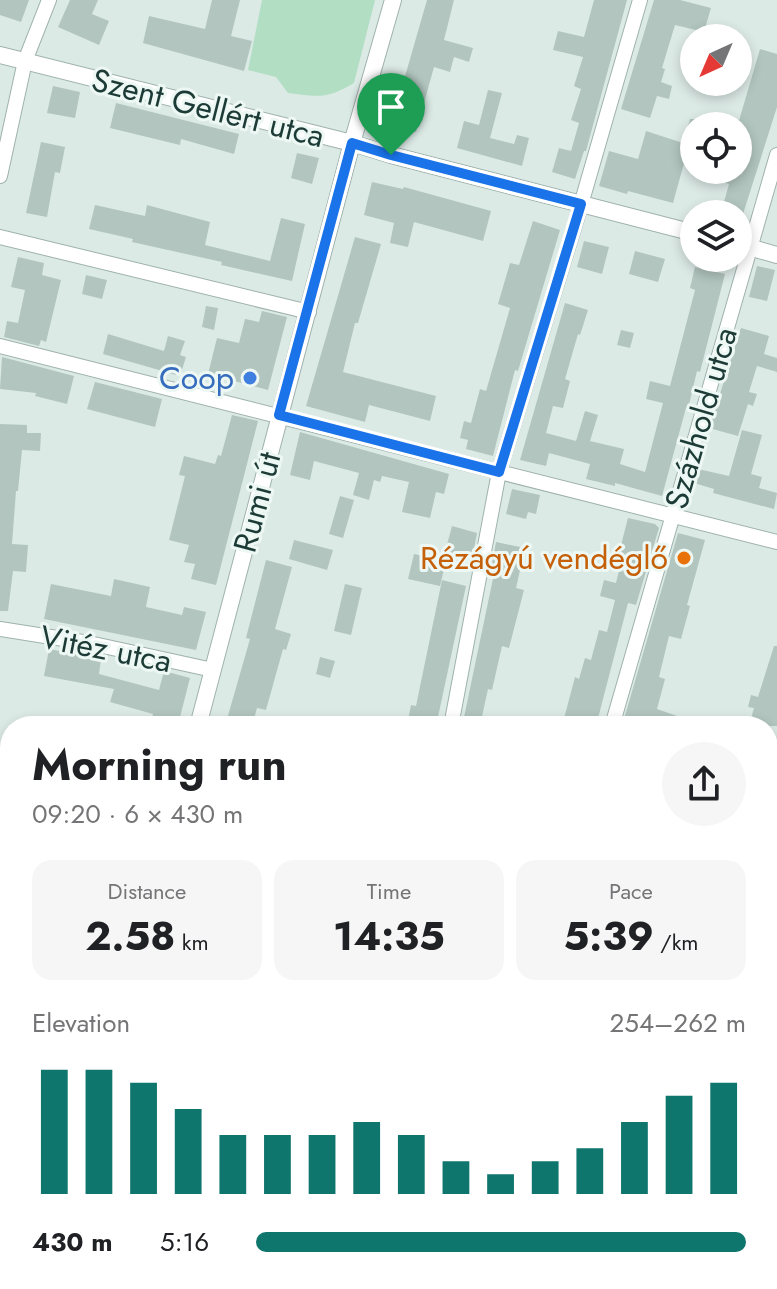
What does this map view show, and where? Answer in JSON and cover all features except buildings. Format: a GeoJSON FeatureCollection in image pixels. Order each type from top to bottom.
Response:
{"type":"FeatureCollection","features":[{"type":"Feature","properties":{"kind":"street"},"geometry":{"type":"LineString","coordinates":[[0,176],[25,61],[49,0]]}},
{"type":"Feature","properties":{"kind":"street","name":"Rumi út"},"geometry":{"type":"LineString","coordinates":[[201,716],[352,143],[393,0]]}},
{"type":"Feature","properties":{"kind":"street"},"geometry":{"type":"LineString","coordinates":[[453,716],[499,472],[640,0]]}},
{"type":"Feature","properties":{"kind":"street","name":"Szent Gellért utca"},"geometry":{"type":"LineString","coordinates":[[0,55],[680,229]]}},
{"type":"Feature","properties":{"kind":"street","name":"Százhold utca"},"geometry":{"type":"LineString","coordinates":[[752,224],[777,155]]}},
{"type":"Feature","properties":{"kind":"street"},"geometry":{"type":"LineString","coordinates":[[0,237],[309,312]]}},
{"type":"Feature","properties":{"kind":"street"},"geometry":{"type":"LineString","coordinates":[[752,248],[777,255]]}},
{"type":"Feature","properties":{"kind":"street","name":"Százhold utca"},"geometry":{"type":"LineString","coordinates":[[615,716],[737,272]]}},
{"type":"Feature","properties":{"kind":"street"},"geometry":{"type":"LineString","coordinates":[[0,346],[777,542]]}},
{"type":"Feature","properties":{"kind":"street","name":"Vitéz utca"},"geometry":{"type":"LineString","coordinates":[[0,629],[89,643],[213,670]]}},
{"type":"Feature","properties":{"kind":"green space"},"geometry":{"type":"Polygon","coordinates":[[[262,0],[375,0],[354,83],[330,94],[288,93],[276,77],[248,70],[262,0]]]}},
{"type":"Feature","properties":{"kind":"place","name":"Coop"},"geometry":{"type":"Point","coordinates":[250,378]}},
{"type":"Feature","properties":{"kind":"place","name":"Rézágyú vendéglő"},"geometry":{"type":"Point","coordinates":[684,558]}},
{"type":"Feature","properties":{"kind":"route"},"geometry":{"type":"LineString","coordinates":[[352,143],[391,155],[581,204],[499,472],[279,415],[352,143]]}}]}
